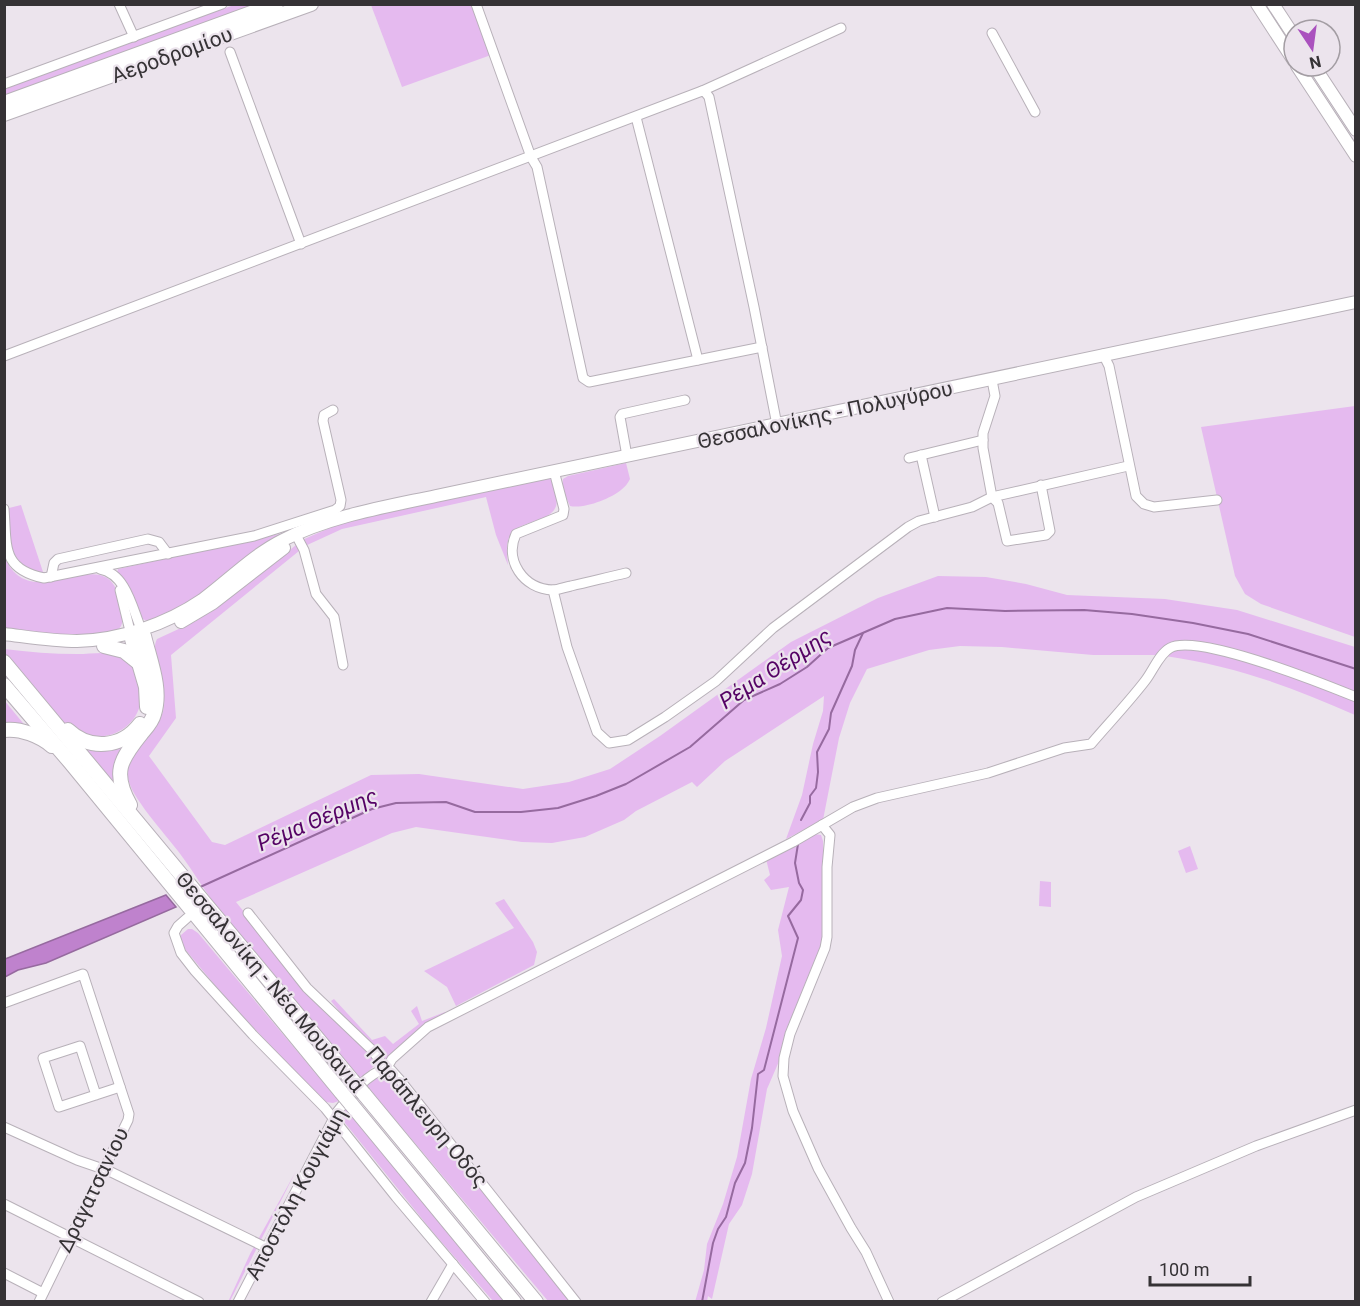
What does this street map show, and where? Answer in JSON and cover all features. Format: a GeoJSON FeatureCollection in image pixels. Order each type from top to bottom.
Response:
{"type":"FeatureCollection","features":[{"type":"Feature","properties":{"kind":"highway","name":"Αεροδρομίου"},"geometry":{"type":"LineString","coordinates":[[4,103],[276,4]]}},
{"type":"Feature","properties":{"kind":"highway","name":"Αεροδρομίου"},"geometry":{"type":"LineString","coordinates":[[32,105],[311,4]]}},
{"type":"Feature","properties":{"kind":"highway"},"geometry":{"type":"LineString","coordinates":[[4,114],[32,105]]}},
{"type":"Feature","properties":{"kind":"highway"},"geometry":{"type":"LineString","coordinates":[[4,119],[32,105]]}},
{"type":"Feature","properties":{"kind":"highway"},"geometry":{"type":"LineString","coordinates":[[42,707],[75,736],[96,745],[108,745],[136,729],[146,712],[148,695],[140,663],[137,634]]}},
{"type":"Feature","properties":{"kind":"highway"},"geometry":{"type":"LineString","coordinates":[[137,634],[155,680],[156,702],[151,721],[123,758],[120,776],[124,795],[157,847]]}},
{"type":"Feature","properties":{"kind":"highway"},"geometry":{"type":"LineString","coordinates":[[104,646],[124,651],[140,663]]}},
{"type":"Feature","properties":{"kind":"highway","name":"Θεσσαλονίκη - Νέα Μουδανιά"},"geometry":{"type":"LineString","coordinates":[[4,662],[536,1302]]}},
{"type":"Feature","properties":{"kind":"highway","name":"Θεσσαλονίκη - Νέα Μουδανιά"},"geometry":{"type":"LineString","coordinates":[[4,685],[170,885],[188,913],[341,1092],[514,1302]]}},
{"type":"Feature","properties":{"kind":"highway"},"geometry":{"type":"LineString","coordinates":[[4,730],[20,731],[45,740],[70,762]]}},
{"type":"Feature","properties":{"kind":"main road"},"geometry":{"type":"LineString","coordinates":[[1257,4],[1282,43]]}},
{"type":"Feature","properties":{"kind":"main road"},"geometry":{"type":"LineString","coordinates":[[1273,4],[1282,18]]}},
{"type":"Feature","properties":{"kind":"main road"},"geometry":{"type":"LineString","coordinates":[[1305,78],[1356,156]]}},
{"type":"Feature","properties":{"kind":"main road"},"geometry":{"type":"LineString","coordinates":[[1322,78],[1356,130]]}},
{"type":"Feature","properties":{"kind":"main road","name":"Θεσσαλονίκης - Πολυγύρου"},"geometry":{"type":"LineString","coordinates":[[4,641],[60,647],[104,646],[137,634],[177,624],[203,610],[284,548],[296,535],[349,516],[1356,302]]}},
{"type":"Feature","properties":{"kind":"main road","name":"Θεσσαλονίκης - Πολυγύρου"},"geometry":{"type":"LineString","coordinates":[[4,634],[76,641],[137,634]]}},
{"type":"Feature","properties":{"kind":"street"},"geometry":{"type":"LineString","coordinates":[[119,4],[134,37]]}},
{"type":"Feature","properties":{"kind":"street"},"geometry":{"type":"LineString","coordinates":[[4,84],[222,4]]}},
{"type":"Feature","properties":{"kind":"street"},"geometry":{"type":"LineString","coordinates":[[476,4],[531,157],[537,167],[583,378],[590,382],[762,348]]}},
{"type":"Feature","properties":{"kind":"street"},"geometry":{"type":"LineString","coordinates":[[4,356],[636,117],[702,91],[841,28]]}},
{"type":"Feature","properties":{"kind":"street"},"geometry":{"type":"LineString","coordinates":[[992,33],[1035,112]]}},
{"type":"Feature","properties":{"kind":"street"},"geometry":{"type":"LineString","coordinates":[[230,52],[301,244]]}},
{"type":"Feature","properties":{"kind":"street"},"geometry":{"type":"LineString","coordinates":[[702,91],[709,97],[777,425]]}},
{"type":"Feature","properties":{"kind":"street"},"geometry":{"type":"LineString","coordinates":[[636,117],[698,360]]}},
{"type":"Feature","properties":{"kind":"street"},"geometry":{"type":"LineString","coordinates":[[1103,354],[1109,366],[1136,496],[1144,504],[1154,507],[1217,500]]}},
{"type":"Feature","properties":{"kind":"street"},"geometry":{"type":"LineString","coordinates":[[992,380],[995,396],[982,440],[992,497],[998,502],[1007,541],[1046,535],[1050,531],[1041,485]]}},
{"type":"Feature","properties":{"kind":"street"},"geometry":{"type":"LineString","coordinates":[[627,456],[620,417],[622,414],[685,400]]}},
{"type":"Feature","properties":{"kind":"street"},"geometry":{"type":"LineString","coordinates":[[4,509],[9,556],[14,565],[21,572],[44,578],[254,536],[338,508],[341,500],[323,421],[324,415],[333,410]]}},
{"type":"Feature","properties":{"kind":"street"},"geometry":{"type":"LineString","coordinates":[[909,458],[982,440]]}},
{"type":"Feature","properties":{"kind":"street"},"geometry":{"type":"LineString","coordinates":[[921,455],[935,517]]}},
{"type":"Feature","properties":{"kind":"street"},"geometry":{"type":"LineString","coordinates":[[553,590],[567,648],[597,732],[609,743],[618,743],[628,740],[665,717],[716,681],[773,628],[919,521],[972,507],[992,497],[1128,466]]}},
{"type":"Feature","properties":{"kind":"street"},"geometry":{"type":"LineString","coordinates":[[554,471],[564,508],[563,515],[516,534],[511,545],[513,560],[518,571],[527,581],[553,590],[626,573]]}},
{"type":"Feature","properties":{"kind":"street"},"geometry":{"type":"LineString","coordinates":[[296,535],[304,550],[316,594],[334,618],[344,665]]}},
{"type":"Feature","properties":{"kind":"street"},"geometry":{"type":"LineString","coordinates":[[51,577],[54,563],[58,559],[148,539],[159,542],[168,554]]}},
{"type":"Feature","properties":{"kind":"street"},"geometry":{"type":"LineString","coordinates":[[97,569],[113,574],[122,585],[137,634]]}},
{"type":"Feature","properties":{"kind":"street","name":"Αποστόλη Κουγιάμη"},"geometry":{"type":"LineString","coordinates":[[238,1302],[334,1119],[353,1092],[378,1071],[386,1069],[392,1059],[428,1027],[727,876],[852,807],[877,798],[988,772],[1064,748],[1091,744],[1147,678],[1165,652],[1176,646],[1196,645],[1256,661],[1356,697]]}},
{"type":"Feature","properties":{"kind":"street"},"geometry":{"type":"LineString","coordinates":[[822,825],[830,835],[827,867],[827,937],[790,1034],[784,1058],[783,1076],[793,1111],[818,1168],[866,1252],[889,1302]]}},
{"type":"Feature","properties":{"kind":"street"},"geometry":{"type":"LineString","coordinates":[[188,913],[174,933],[181,953],[253,1035],[334,1119],[485,1302]]}},
{"type":"Feature","properties":{"kind":"street","name":"Παράπλευρη Οδός"},"geometry":{"type":"LineString","coordinates":[[248,913],[307,988],[372,1050],[386,1069],[391,1070],[400,1080],[576,1302]]}},
{"type":"Feature","properties":{"kind":"street","name":"Δραγατσανίου"},"geometry":{"type":"LineString","coordinates":[[4,1003],[83,974],[129,1118],[41,1297]]}},
{"type":"Feature","properties":{"kind":"street"},"geometry":{"type":"LineString","coordinates":[[96,1095],[80,1046],[43,1058],[60,1107],[96,1095],[120,1087]]}},
{"type":"Feature","properties":{"kind":"street"},"geometry":{"type":"LineString","coordinates":[[942,1302],[1136,1197],[1256,1146],[1356,1110]]}},
{"type":"Feature","properties":{"kind":"street"},"geometry":{"type":"LineString","coordinates":[[4,1127],[77,1160],[104,1168],[265,1247]]}},
{"type":"Feature","properties":{"kind":"street"},"geometry":{"type":"LineString","coordinates":[[326,1133],[341,1129]]}},
{"type":"Feature","properties":{"kind":"street"},"geometry":{"type":"LineString","coordinates":[[4,1204],[199,1302]]}},
{"type":"Feature","properties":{"kind":"street"},"geometry":{"type":"LineString","coordinates":[[431,1302],[453,1264]]}},
{"type":"Feature","properties":{"kind":"street"},"geometry":{"type":"LineString","coordinates":[[4,1273],[41,1297]]}},
{"type":"Feature","properties":{"kind":"shaded area"},"geometry":{"type":"Polygon","coordinates":[[[234,5],[264,5],[5,100],[5,87],[234,5]]]}},
{"type":"Feature","properties":{"kind":"shaded area"},"geometry":{"type":"Polygon","coordinates":[[[371,5],[471,5],[491,55],[402,87],[371,5]]]}},
{"type":"Feature","properties":{"kind":"shaded area"},"geometry":{"type":"Polygon","coordinates":[[[1355,406],[1355,637],[1261,604],[1245,594],[1235,576],[1201,427],[1355,406]]]}},
{"type":"Feature","properties":{"kind":"shaded area"},"geometry":{"type":"Polygon","coordinates":[[[626,463],[630,479],[621,490],[597,503],[570,506],[562,488],[563,479],[626,463]]]}},
{"type":"Feature","properties":{"kind":"shaded area"},"geometry":{"type":"Polygon","coordinates":[[[549,478],[556,495],[557,503],[554,510],[543,518],[521,526],[511,534],[507,546],[508,565],[496,535],[486,497],[342,529],[305,546],[302,540],[341,523],[484,490],[549,478]]]}},
{"type":"Feature","properties":{"kind":"shaded area"},"geometry":{"type":"Polygon","coordinates":[[[21,505],[44,575],[22,564],[12,550],[9,508],[21,505]]]}},
{"type":"Feature","properties":{"kind":"shaded area"},"geometry":{"type":"Polygon","coordinates":[[[289,532],[193,602],[150,622],[140,618],[117,573],[118,569],[289,532]]]}},
{"type":"Feature","properties":{"kind":"shaded area"},"geometry":{"type":"Polygon","coordinates":[[[296,545],[299,551],[171,655],[176,718],[149,756],[212,842],[225,845],[371,775],[419,774],[523,789],[569,782],[610,769],[791,642],[878,598],[938,576],[986,577],[1026,584],[1067,595],[1165,599],[1237,610],[1355,647],[1355,693],[1200,643],[1160,655],[1093,655],[1002,647],[960,646],[929,650],[867,669],[850,703],[839,738],[823,820],[786,839],[802,795],[823,711],[824,696],[725,761],[697,787],[692,782],[636,811],[624,820],[585,837],[552,843],[522,842],[416,827],[392,833],[236,902],[304,986],[353,1035],[377,1063],[360,1080],[217,907],[184,859],[141,804],[128,777],[132,758],[157,725],[164,706],[163,689],[155,653],[157,639],[196,621],[239,591],[296,545]]]}},
{"type":"Feature","properties":{"kind":"shaded area"},"geometry":{"type":"Polygon","coordinates":[[[4,556],[16,573],[30,581],[46,582],[95,574],[108,579],[117,591],[121,604],[123,618],[121,626],[101,635],[85,636],[5,632],[4,556]]]}},
{"type":"Feature","properties":{"kind":"shaded area"},"geometry":{"type":"Polygon","coordinates":[[[1184,647],[1255,662],[1355,698],[1355,715],[1309,695],[1263,679],[1191,660],[1165,656],[1184,647]]]}},
{"type":"Feature","properties":{"kind":"shaded area"},"geometry":{"type":"Polygon","coordinates":[[[4,649],[59,654],[109,653],[124,657],[134,667],[141,687],[141,702],[136,716],[126,727],[114,734],[99,736],[83,734],[67,725],[50,710],[4,649]]]}},
{"type":"Feature","properties":{"kind":"shaded area"},"geometry":{"type":"Polygon","coordinates":[[[4,700],[32,734],[5,729],[4,700]]]}},
{"type":"Feature","properties":{"kind":"shaded area"},"geometry":{"type":"Polygon","coordinates":[[[139,732],[116,790],[77,744],[139,732]]]}},
{"type":"Feature","properties":{"kind":"shaded area"},"geometry":{"type":"Polygon","coordinates":[[[807,833],[821,835],[823,841],[823,941],[787,1028],[780,1059],[767,1089],[752,1174],[742,1205],[729,1224],[712,1299],[708,1296],[707,1301],[695,1302],[704,1270],[707,1244],[723,1204],[737,1157],[751,1079],[766,1028],[782,956],[778,930],[789,887],[771,890],[764,880],[770,875],[766,859],[807,833]]]}},
{"type":"Feature","properties":{"kind":"shaded area"},"geometry":{"type":"Polygon","coordinates":[[[1190,846],[1198,869],[1186,873],[1178,851],[1190,846]]]}},
{"type":"Feature","properties":{"kind":"shaded area"},"geometry":{"type":"Polygon","coordinates":[[[1040,881],[1051,882],[1051,907],[1039,906],[1040,881]]]}},
{"type":"Feature","properties":{"kind":"shaded area"},"geometry":{"type":"Polygon","coordinates":[[[166,895],[176,907],[46,963],[18,970],[5,977],[5,959],[166,895]]]}},
{"type":"Feature","properties":{"kind":"shaded area"},"geometry":{"type":"Polygon","coordinates":[[[504,899],[533,942],[537,952],[534,965],[456,1006],[447,987],[424,971],[514,928],[495,903],[504,899]]]}},
{"type":"Feature","properties":{"kind":"shaded area"},"geometry":{"type":"Polygon","coordinates":[[[188,929],[198,933],[339,1101],[326,1102],[228,1001],[184,948],[180,940],[181,935],[188,929]]]}},
{"type":"Feature","properties":{"kind":"shaded area"},"geometry":{"type":"Polygon","coordinates":[[[334,999],[372,1040],[385,1036],[393,1044],[419,1024],[411,1011],[417,1006],[422,1021],[445,1012],[446,1015],[412,1035],[386,1060],[349,1023],[331,1001],[334,999]]]}},
{"type":"Feature","properties":{"kind":"shaded area"},"geometry":{"type":"Polygon","coordinates":[[[380,1075],[391,1076],[438,1131],[573,1301],[548,1301],[366,1085],[380,1075]]]}},
{"type":"Feature","properties":{"kind":"shaded area"},"geometry":{"type":"Polygon","coordinates":[[[344,1106],[507,1301],[493,1301],[431,1230],[345,1123],[341,1114],[344,1106]]]}},
{"type":"Feature","properties":{"kind":"shaded area"},"geometry":{"type":"Polygon","coordinates":[[[296,1171],[230,1301],[228,1302],[250,1254],[296,1171]]]}},
{"type":"Feature","properties":{"kind":"waterway","name":"Ρέμα Θέρμης"},"geometry":{"type":"LineString","coordinates":[[198,888],[372,809],[396,803],[446,802],[475,812],[521,812],[558,808],[596,796],[626,784],[690,747],[744,700],[780,684],[807,667],[828,648],[895,619],[947,608],[1005,611],[1084,610],[1193,623],[1248,634],[1356,669]]}},
{"type":"Feature","properties":{"kind":"waterway"},"geometry":{"type":"LineString","coordinates":[[801,820],[810,803],[810,796],[816,788],[817,752],[829,729],[831,713],[852,666],[855,650],[863,633]]}},
{"type":"Feature","properties":{"kind":"waterway"},"geometry":{"type":"LineString","coordinates":[[702,1302],[713,1243],[726,1217],[735,1183],[745,1163],[752,1128],[758,1074],[764,1070],[798,938],[788,916],[801,900],[803,890],[799,883],[795,863],[798,844]]}}]}
